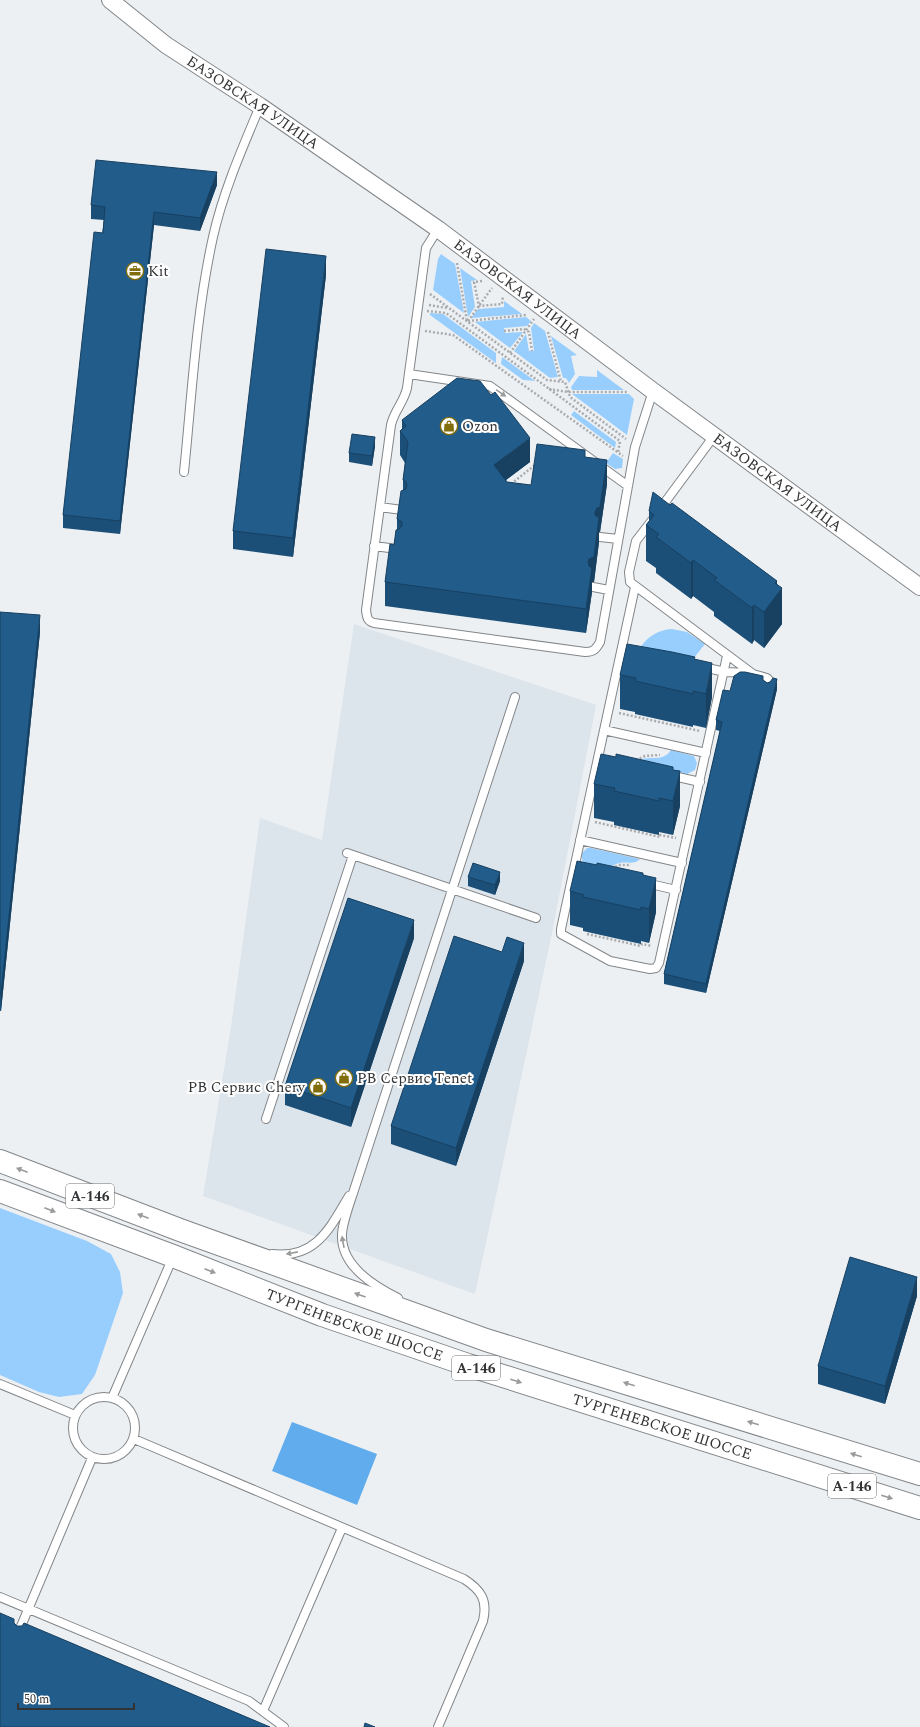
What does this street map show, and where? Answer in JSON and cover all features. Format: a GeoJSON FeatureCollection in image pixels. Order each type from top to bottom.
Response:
{"type":"FeatureCollection","features":[{"type":"Feature","properties":{"kind":"highway","name":"ТУРГЕНЕВСКОЕ ШОССЕ"},"geometry":{"type":"LineString","coordinates":[[0,1161],[220,1244],[486,1340],[920,1474]]}},
{"type":"Feature","properties":{"kind":"highway","name":"ТУРГЕНЕВСКОЕ ШОССЕ"},"geometry":{"type":"LineString","coordinates":[[0,1191],[173,1256],[322,1315],[468,1365],[920,1508]]}},
{"type":"Feature","properties":{"kind":"street","name":"БАЗОВСКАЯ УЛИЦА"},"geometry":{"type":"LineString","coordinates":[[110,0],[166,45],[260,106],[438,229],[653,391],[920,587]]}},
{"type":"Feature","properties":{"kind":"lane"},"geometry":{"type":"LineString","coordinates":[[184,472],[201,302],[214,236],[235,166],[260,106]]}},
{"type":"Feature","properties":{"kind":"lane"},"geometry":{"type":"LineString","coordinates":[[438,229],[426,248],[405,397],[393,416],[391,425],[366,610],[369,621],[374,623],[592,652],[596,649],[600,642],[635,447],[653,391]]}},
{"type":"Feature","properties":{"kind":"lane"},"geometry":{"type":"LineString","coordinates":[[409,374],[490,386],[628,486]]}},
{"type":"Feature","properties":{"kind":"lane"},"geometry":{"type":"LineString","coordinates":[[714,436],[636,541],[629,579],[635,588],[752,674]]}},
{"type":"Feature","properties":{"kind":"lane"},"geometry":{"type":"LineString","coordinates":[[380,507],[402,510]]}},
{"type":"Feature","properties":{"kind":"lane"},"geometry":{"type":"LineString","coordinates":[[600,537],[618,540]]}},
{"type":"Feature","properties":{"kind":"lane"},"geometry":{"type":"LineString","coordinates":[[374,546],[397,549]]}},
{"type":"Feature","properties":{"kind":"lane"},"geometry":{"type":"LineString","coordinates":[[593,587],[609,590]]}},
{"type":"Feature","properties":{"kind":"lane"},"geometry":{"type":"LineString","coordinates":[[635,588],[626,649],[604,730],[602,760],[580,840],[578,868],[561,934],[610,961],[650,969],[656,968],[659,963],[728,656]]}},
{"type":"Feature","properties":{"kind":"lane"},"geometry":{"type":"LineString","coordinates":[[694,665],[724,672],[752,674],[767,678],[769,680],[768,687]]}},
{"type":"Feature","properties":{"kind":"lane"},"geometry":{"type":"LineString","coordinates":[[486,1340],[379,1288],[362,1275],[350,1261],[343,1247],[342,1234],[355,1187],[515,697]]}},
{"type":"Feature","properties":{"kind":"lane"},"geometry":{"type":"LineString","coordinates":[[604,730],[706,753]]}},
{"type":"Feature","properties":{"kind":"lane"},"geometry":{"type":"LineString","coordinates":[[663,774],[700,782]]}},
{"type":"Feature","properties":{"kind":"lane"},"geometry":{"type":"LineString","coordinates":[[580,840],[682,863]]}},
{"type":"Feature","properties":{"kind":"lane"},"geometry":{"type":"LineString","coordinates":[[266,1119],[350,854],[536,918]]}},
{"type":"Feature","properties":{"kind":"lane"},"geometry":{"type":"LineString","coordinates":[[639,882],[676,890]]}},
{"type":"Feature","properties":{"kind":"lane"},"geometry":{"type":"LineString","coordinates":[[220,1244],[251,1252],[282,1255],[299,1252],[314,1245],[327,1233],[355,1187]]}},
{"type":"Feature","properties":{"kind":"lane"},"geometry":{"type":"LineString","coordinates":[[112,1398],[173,1256]]}},
{"type":"Feature","properties":{"kind":"lane"},"geometry":{"type":"LineString","coordinates":[[0,1384],[75,1415]]}},
{"type":"Feature","properties":{"kind":"lane"},"geometry":{"type":"LineString","coordinates":[[97,1397],[112,1398],[127,1407],[135,1422],[134,1439],[124,1453],[108,1460],[92,1458],[77,1446],[72,1430],[75,1415],[85,1403],[97,1397]]}},
{"type":"Feature","properties":{"kind":"lane"},"geometry":{"type":"LineString","coordinates":[[134,1439],[464,1579],[474,1585],[483,1597],[486,1610],[438,1727]]}},
{"type":"Feature","properties":{"kind":"lane"},"geometry":{"type":"LineString","coordinates":[[19,1630],[92,1458]]}},
{"type":"Feature","properties":{"kind":"lane"},"geometry":{"type":"LineString","coordinates":[[263,1711],[342,1528]]}},
{"type":"Feature","properties":{"kind":"lane"},"geometry":{"type":"LineString","coordinates":[[0,1597],[249,1700],[284,1727]]}},
{"type":"Feature","properties":{"kind":"path"},"geometry":{"type":"LineString","coordinates":[[457,261],[467,322]]}},
{"type":"Feature","properties":{"kind":"path"},"geometry":{"type":"LineString","coordinates":[[479,306],[474,282],[483,281]]}},
{"type":"Feature","properties":{"kind":"path"},"geometry":{"type":"LineString","coordinates":[[467,322],[492,288]]}},
{"type":"Feature","properties":{"kind":"path"},"geometry":{"type":"LineString","coordinates":[[430,294],[547,380],[565,382],[570,398],[626,439]]}},
{"type":"Feature","properties":{"kind":"path"},"geometry":{"type":"LineString","coordinates":[[479,306],[502,304],[503,295]]}},
{"type":"Feature","properties":{"kind":"path"},"geometry":{"type":"LineString","coordinates":[[430,306],[450,308]]}},
{"type":"Feature","properties":{"kind":"path"},"geometry":{"type":"LineString","coordinates":[[427,311],[446,313],[620,441],[618,453]]}},
{"type":"Feature","properties":{"kind":"path"},"geometry":{"type":"LineString","coordinates":[[467,322],[529,315]]}},
{"type":"Feature","properties":{"kind":"path"},"geometry":{"type":"LineString","coordinates":[[510,353],[534,319]]}},
{"type":"Feature","properties":{"kind":"path"},"geometry":{"type":"LineString","coordinates":[[547,328],[562,382]]}},
{"type":"Feature","properties":{"kind":"path"},"geometry":{"type":"LineString","coordinates":[[504,331],[524,329],[529,332],[532,351]]}},
{"type":"Feature","properties":{"kind":"path"},"geometry":{"type":"LineString","coordinates":[[424,331],[453,335],[632,463]]}},
{"type":"Feature","properties":{"kind":"path"},"geometry":{"type":"LineString","coordinates":[[548,388],[568,392],[632,392]]}},
{"type":"Feature","properties":{"kind":"path"},"geometry":{"type":"LineString","coordinates":[[509,485],[539,462]]}},
{"type":"Feature","properties":{"kind":"path"},"geometry":{"type":"LineString","coordinates":[[614,712],[702,734],[704,725]]}},
{"type":"Feature","properties":{"kind":"path"},"geometry":{"type":"LineString","coordinates":[[634,762],[641,757],[662,754],[667,750],[668,744]]}},
{"type":"Feature","properties":{"kind":"path"},"geometry":{"type":"LineString","coordinates":[[591,821],[660,837],[660,834],[678,838],[676,846]]}},
{"type":"Feature","properties":{"kind":"path"},"geometry":{"type":"LineString","coordinates":[[609,875],[612,868],[615,866],[632,865],[639,862],[645,848],[633,845],[636,832]]}},
{"type":"Feature","properties":{"kind":"path"},"geometry":{"type":"LineString","coordinates":[[582,932],[641,946],[642,944],[655,946],[653,953]]}},
{"type":"Feature","properties":{"kind":"shaded area"},"geometry":{"type":"Polygon","coordinates":[[[441,254],[455,264],[464,313],[433,290],[438,259],[441,254]]]}},
{"type":"Feature","properties":{"kind":"shaded area"},"geometry":{"type":"Polygon","coordinates":[[[460,268],[477,280],[471,281],[475,307],[468,317],[460,268]]]}},
{"type":"Feature","properties":{"kind":"shaded area"},"geometry":{"type":"Polygon","coordinates":[[[504,301],[522,314],[471,318],[478,309],[504,307],[504,301]]]}},
{"type":"Feature","properties":{"kind":"shaded area"},"geometry":{"type":"Polygon","coordinates":[[[430,313],[443,314],[496,353],[496,363],[430,315],[430,313]]]}},
{"type":"Feature","properties":{"kind":"shaded area"},"geometry":{"type":"Polygon","coordinates":[[[526,317],[531,321],[527,326],[504,328],[505,333],[523,332],[510,348],[475,322],[526,317]]]}},
{"type":"Feature","properties":{"kind":"shaded area"},"geometry":{"type":"Polygon","coordinates":[[[534,323],[545,331],[558,377],[550,378],[514,351],[526,334],[529,351],[534,351],[531,328],[534,323]]]}},
{"type":"Feature","properties":{"kind":"shaded area"},"geometry":{"type":"Polygon","coordinates":[[[551,336],[577,355],[571,356],[575,374],[569,383],[566,378],[563,378],[551,336]]]}},
{"type":"Feature","properties":{"kind":"shaded area"},"geometry":{"type":"Polygon","coordinates":[[[502,357],[535,381],[523,380],[501,364],[502,357]]]}},
{"type":"Feature","properties":{"kind":"shaded area"},"geometry":{"type":"Polygon","coordinates":[[[597,370],[624,390],[572,390],[571,387],[579,376],[597,377],[597,370]]]}},
{"type":"Feature","properties":{"kind":"shaded area"},"geometry":{"type":"Polygon","coordinates":[[[572,394],[629,394],[634,399],[627,435],[572,394]]]}},
{"type":"Feature","properties":{"kind":"shaded area"},"geometry":{"type":"Polygon","coordinates":[[[574,411],[616,442],[615,448],[571,415],[574,411]]]}},
{"type":"Feature","properties":{"kind":"shaded area"},"geometry":{"type":"Polygon","coordinates":[[[613,453],[623,459],[622,468],[615,469],[606,463],[613,453]]]}},
{"type":"Feature","properties":{"kind":"shaded area"},"geometry":{"type":"Polygon","coordinates":[[[354,624],[596,705],[552,933],[475,1294],[203,1196],[231,1027],[260,818],[322,840],[354,624]]]}},
{"type":"Feature","properties":{"kind":"shaded area"},"geometry":{"type":"Polygon","coordinates":[[[672,629],[687,632],[705,644],[693,659],[640,648],[646,640],[654,634],[672,629]]]}},
{"type":"Feature","properties":{"kind":"shaded area"},"geometry":{"type":"Polygon","coordinates":[[[671,750],[694,756],[697,763],[695,770],[687,774],[637,763],[645,758],[663,757],[671,750]]]}},
{"type":"Feature","properties":{"kind":"shaded area"},"geometry":{"type":"Polygon","coordinates":[[[587,848],[640,859],[633,863],[617,864],[608,870],[583,863],[581,854],[587,848]]]}},
{"type":"Feature","properties":{"kind":"shaded area"},"geometry":{"type":"Polygon","coordinates":[[[0,1208],[87,1241],[111,1254],[120,1272],[123,1293],[95,1375],[82,1394],[59,1397],[39,1392],[0,1375],[0,1208]]]}},
{"type":"Feature","properties":{"kind":"shaded area"},"geometry":{"type":"Polygon","coordinates":[[[292,1422],[377,1454],[357,1505],[272,1471],[292,1422]]]}},
{"type":"Feature","properties":{"kind":"building"},"geometry":{"type":"Polygon","coordinates":[[[96,160],[217,172],[200,218],[154,212],[120,521],[63,515],[94,232],[103,233],[105,207],[91,205],[96,160]]]}},
{"type":"Feature","properties":{"kind":"building"},"geometry":{"type":"Polygon","coordinates":[[[266,249],[326,256],[293,538],[233,531],[266,249]]]}},
{"type":"Feature","properties":{"kind":"building"},"geometry":{"type":"Polygon","coordinates":[[[457,378],[480,381],[491,395],[495,392],[530,438],[494,465],[507,482],[531,485],[537,444],[585,450],[585,457],[607,460],[600,507],[597,508],[595,512],[595,515],[599,518],[594,557],[589,559],[588,562],[589,566],[592,568],[586,609],[385,582],[390,544],[394,545],[396,530],[402,526],[402,522],[397,519],[401,491],[406,489],[407,486],[406,482],[403,480],[408,442],[400,431],[406,426],[402,420],[457,378]]]}},
{"type":"Feature","properties":{"kind":"building"},"geometry":{"type":"Polygon","coordinates":[[[352,434],[375,437],[372,456],[349,453],[352,434]]]}},
{"type":"Feature","properties":{"kind":"building"},"geometry":{"type":"Polygon","coordinates":[[[653,492],[670,505],[672,503],[777,581],[775,583],[782,588],[764,612],[754,605],[752,608],[714,580],[717,578],[693,560],[691,563],[656,537],[659,534],[646,525],[654,515],[649,511],[653,492]]]}},
{"type":"Feature","properties":{"kind":"building"},"geometry":{"type":"Polygon","coordinates":[[[0,612],[40,615],[1,994],[0,994],[0,612]]]}},
{"type":"Feature","properties":{"kind":"building"},"geometry":{"type":"Polygon","coordinates":[[[627,644],[695,657],[694,659],[712,663],[706,694],[693,691],[693,694],[635,681],[636,678],[620,675],[627,644]]]}},
{"type":"Feature","properties":{"kind":"building"},"geometry":{"type":"Polygon","coordinates":[[[740,672],[763,676],[763,680],[767,683],[773,678],[777,679],[706,984],[664,974],[722,722],[716,720],[723,690],[730,691],[734,676],[740,672]]]}},
{"type":"Feature","properties":{"kind":"building"},"geometry":{"type":"Polygon","coordinates":[[[601,754],[616,757],[616,754],[673,767],[673,770],[680,771],[673,801],[659,798],[659,801],[614,791],[615,788],[594,784],[601,754]]]}},
{"type":"Feature","properties":{"kind":"building"},"geometry":{"type":"Polygon","coordinates":[[[577,861],[597,865],[597,863],[643,873],[643,875],[656,878],[649,909],[641,907],[641,910],[583,897],[584,895],[570,891],[577,861]]]}},
{"type":"Feature","properties":{"kind":"building"},"geometry":{"type":"Polygon","coordinates":[[[473,863],[500,872],[495,885],[468,877],[473,863]]]}},
{"type":"Feature","properties":{"kind":"building"},"geometry":{"type":"Polygon","coordinates":[[[348,898],[414,920],[351,1108],[285,1086],[348,898]]]}},
{"type":"Feature","properties":{"kind":"building"},"geometry":{"type":"Polygon","coordinates":[[[454,936],[502,952],[507,937],[524,943],[456,1148],[391,1126],[454,936]]]}},
{"type":"Feature","properties":{"kind":"building"},"geometry":{"type":"Polygon","coordinates":[[[850,1257],[917,1277],[885,1386],[818,1366],[850,1257]]]}},
{"type":"Feature","properties":{"kind":"building"},"geometry":{"type":"Polygon","coordinates":[[[0,1613],[14,1619],[14,1623],[17,1626],[22,1626],[24,1623],[270,1727],[0,1727],[0,1613]]]}},
{"type":"Feature","properties":{"kind":"building"},"geometry":{"type":"Polygon","coordinates":[[[365,1723],[375,1727],[364,1727],[365,1723]]]}},
{"type":"Feature","properties":{"kind":"place","name":"Kit"},"geometry":{"type":"Point","coordinates":[135,271]}},
{"type":"Feature","properties":{"kind":"place","name":"Ozon"},"geometry":{"type":"Point","coordinates":[449,426]}},
{"type":"Feature","properties":{"kind":"place","name":"PB Сервис Tenet"},"geometry":{"type":"Point","coordinates":[344,1078]}},
{"type":"Feature","properties":{"kind":"place","name":"PB Сервис Chery"},"geometry":{"type":"Point","coordinates":[318,1087]}}]}
